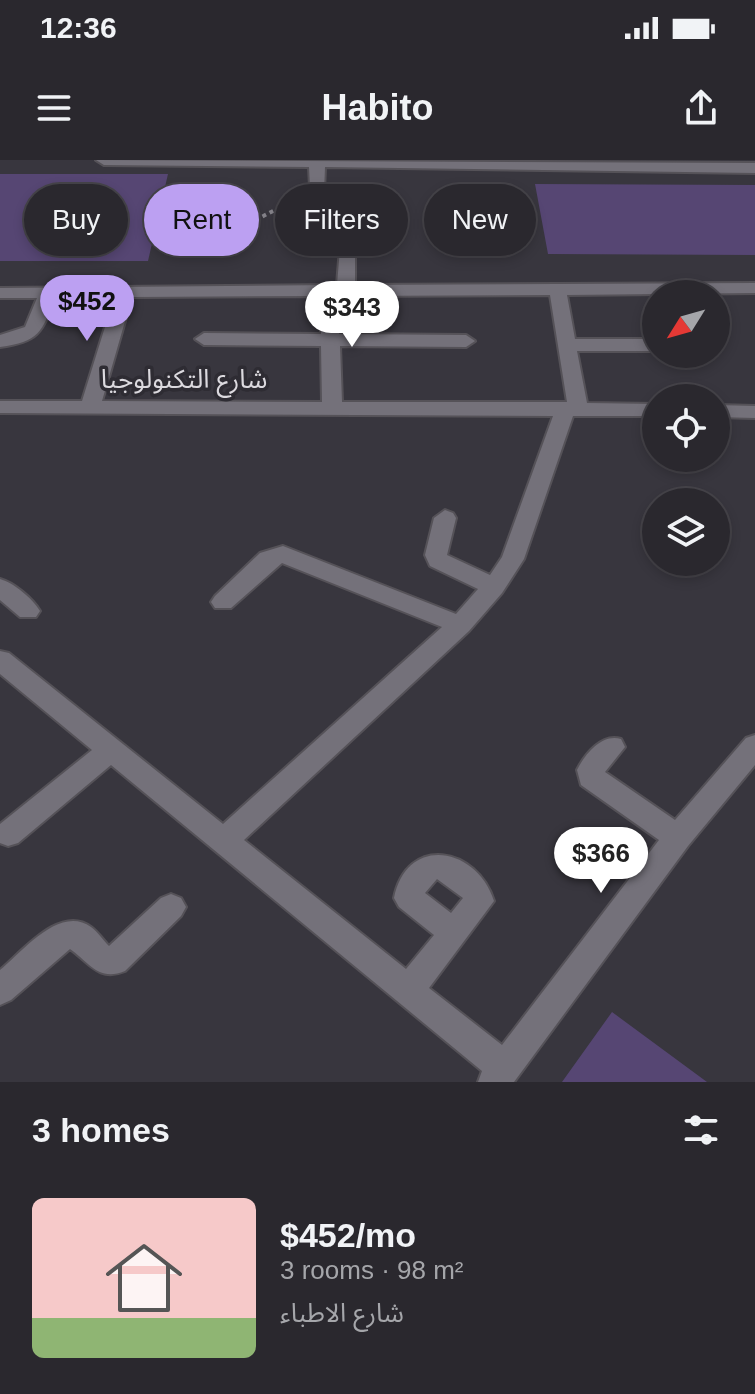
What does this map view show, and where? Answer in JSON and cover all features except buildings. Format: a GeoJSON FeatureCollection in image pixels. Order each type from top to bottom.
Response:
{"type":"FeatureCollection","features":[{"type":"Feature","properties":{"kind":"street"},"geometry":{"type":"LineString","coordinates":[[104,160],[652,164],[755,168]]}},
{"type":"Feature","properties":{"kind":"street"},"geometry":{"type":"LineString","coordinates":[[317,162],[318,184]]}},
{"type":"Feature","properties":{"kind":"street"},"geometry":{"type":"LineString","coordinates":[[385,182],[386,163]]}},
{"type":"Feature","properties":{"kind":"street"},"geometry":{"type":"LineString","coordinates":[[332,406],[330,340],[344,256]]}},
{"type":"Feature","properties":{"kind":"street"},"geometry":{"type":"LineString","coordinates":[[0,293],[558,292],[755,288]]}},
{"type":"Feature","properties":{"kind":"street"},"geometry":{"type":"LineString","coordinates":[[0,341],[33,330],[49,292]]}},
{"type":"Feature","properties":{"kind":"street"},"geometry":{"type":"LineString","coordinates":[[224,841],[460,625],[494,587],[520,543],[572,408],[567,345],[558,292]]}},
{"type":"Feature","properties":{"kind":"street"},"geometry":{"type":"LineString","coordinates":[[91,405],[124,294]]}},
{"type":"Feature","properties":{"kind":"street"},"geometry":{"type":"LineString","coordinates":[[204,339],[466,341]]}},
{"type":"Feature","properties":{"kind":"street"},"geometry":{"type":"LineString","coordinates":[[567,345],[642,345]]}},
{"type":"Feature","properties":{"kind":"street","name":"شارع التكنولوجيا"},"geometry":{"type":"LineString","coordinates":[[0,407],[642,410]]}},
{"type":"Feature","properties":{"kind":"street"},"geometry":{"type":"LineString","coordinates":[[730,411],[755,412]]}},
{"type":"Feature","properties":{"kind":"street"},"geometry":{"type":"LineString","coordinates":[[445,518],[436,555],[438,560],[494,587]]}},
{"type":"Feature","properties":{"kind":"street"},"geometry":{"type":"LineString","coordinates":[[223,602],[268,559],[283,554],[460,625]]}},
{"type":"Feature","properties":{"kind":"street"},"geometry":{"type":"LineString","coordinates":[[0,587],[28,611]]}},
{"type":"Feature","properties":{"kind":"street"},"geometry":{"type":"LineString","coordinates":[[0,660],[408,991],[499,1075],[678,837],[755,746]]}},
{"type":"Feature","properties":{"kind":"street"},"geometry":{"type":"LineString","coordinates":[[612,747],[590,770],[591,777],[678,837]]}},
{"type":"Feature","properties":{"kind":"street"},"geometry":{"type":"LineString","coordinates":[[8,834],[111,750]]}},
{"type":"Feature","properties":{"kind":"street"},"geometry":{"type":"LineString","coordinates":[[0,990],[65,935],[80,936],[101,959],[114,961],[171,907]]}},
{"type":"Feature","properties":{"kind":"street"},"geometry":{"type":"LineString","coordinates":[[408,991],[454,933]]}},
{"type":"Feature","properties":{"kind":"shaded area"},"geometry":{"type":"Polygon","coordinates":[[[0,174],[168,174],[166,184],[144,184],[144,256],[149,256],[148,261],[0,261],[0,174]]]}},
{"type":"Feature","properties":{"kind":"shaded area"},"geometry":{"type":"Polygon","coordinates":[[[536,184],[755,185],[755,255],[548,254],[536,184]]]}},
{"type":"Feature","properties":{"kind":"shaded area"},"geometry":{"type":"Polygon","coordinates":[[[612,1012],[707,1082],[562,1082],[612,1012]]]}}]}
